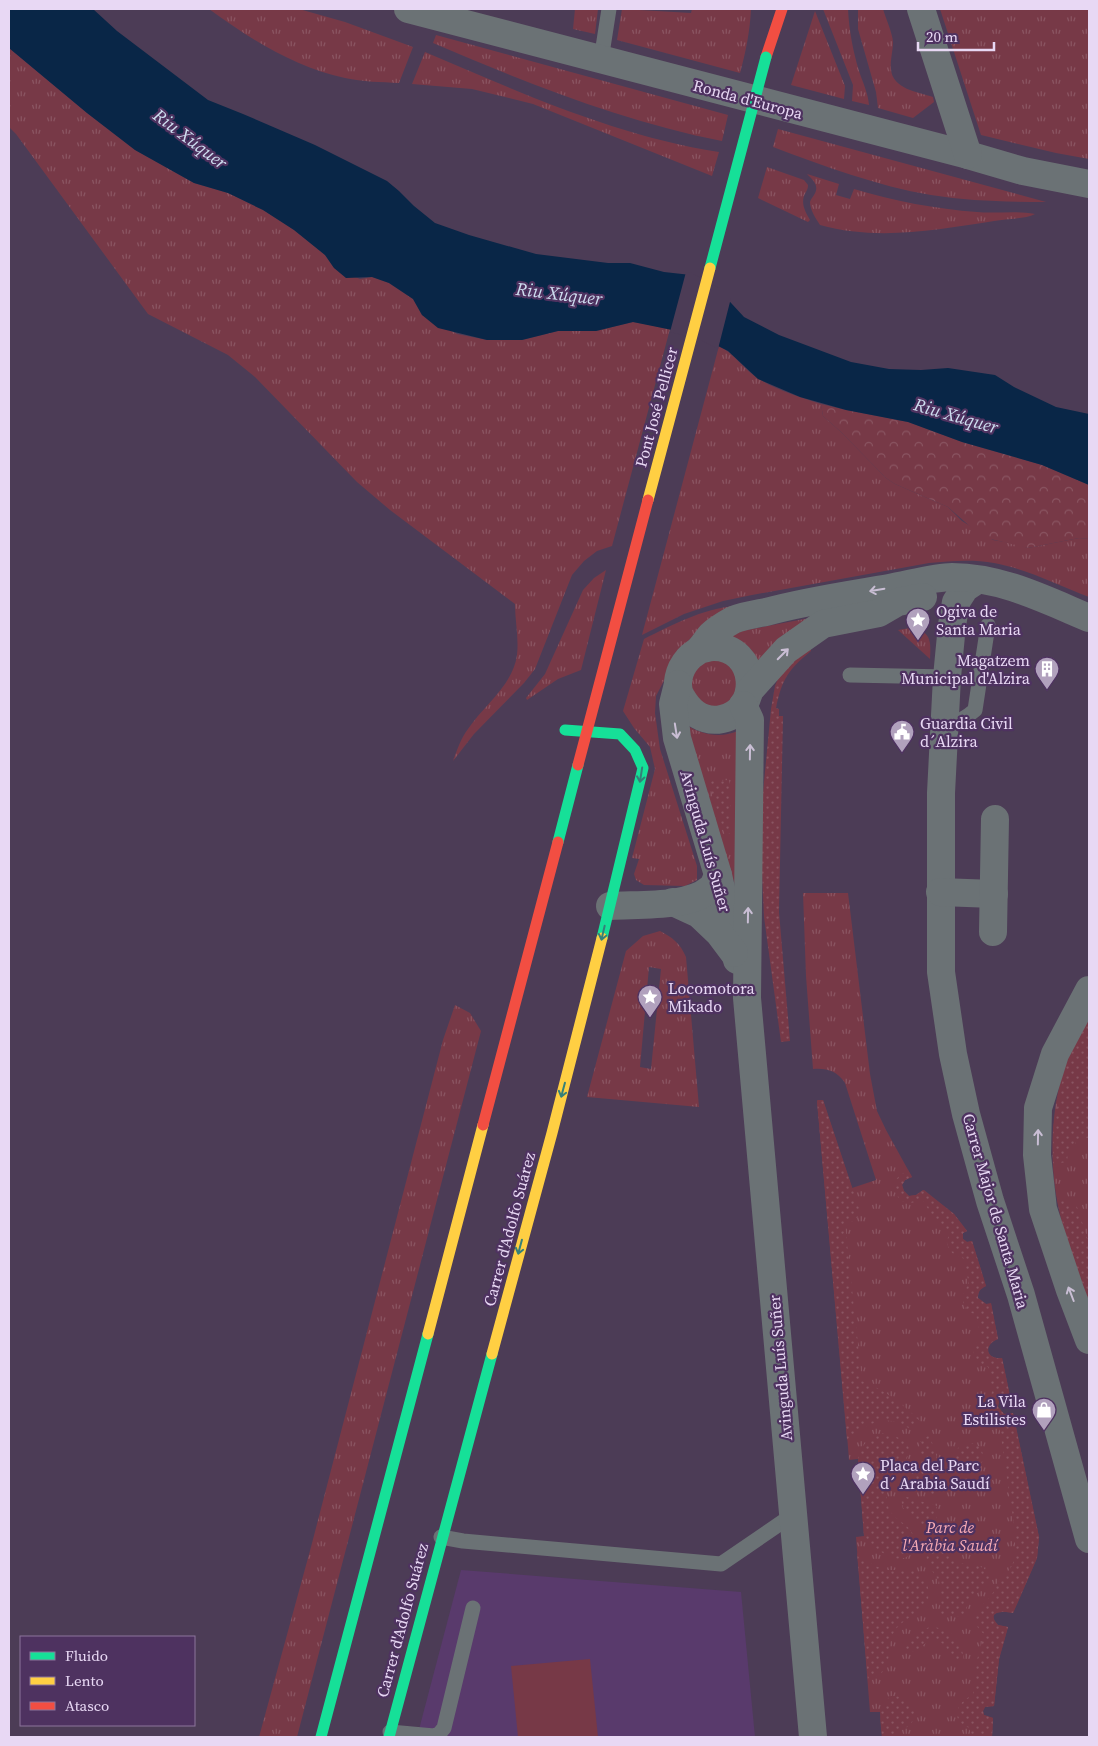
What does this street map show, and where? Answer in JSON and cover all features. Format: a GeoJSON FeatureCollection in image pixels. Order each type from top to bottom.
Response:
{"type":"FeatureCollection","features":[{"type":"Feature","properties":{"kind":"main road"},"geometry":{"type":"LineString","coordinates":[[766,57],[782,9]]}},
{"type":"Feature","properties":{"kind":"main road"},"geometry":{"type":"LineString","coordinates":[[766,57],[767,18]]}},
{"type":"Feature","properties":{"kind":"main road","name":"Pont José Pellicer"},"geometry":{"type":"LineString","coordinates":[[321,1737],[766,57]]}},
{"type":"Feature","properties":{"kind":"main road","name":"Carrer d'Adolfo Suárez"},"geometry":{"type":"LineString","coordinates":[[389,1735],[441,1537],[547,1152],[643,768],[636,750],[620,734],[565,730]]}},
{"type":"Feature","properties":{"kind":"street","name":"Ronda d'Europa"},"geometry":{"type":"LineString","coordinates":[[408,9],[1023,171],[1089,184]]}},
{"type":"Feature","properties":{"kind":"street"},"geometry":{"type":"LineString","coordinates":[[921,9],[968,155]]}},
{"type":"Feature","properties":{"kind":"street"},"geometry":{"type":"LineString","coordinates":[[971,584],[898,602],[879,613],[823,624],[786,650],[733,714],[722,719],[713,720],[700,717],[690,710],[680,696],[678,683],[681,669],[688,658],[699,650],[712,634],[734,620],[775,609],[952,577],[971,584],[1017,588],[1089,618]]}},
{"type":"Feature","properties":{"kind":"street"},"geometry":{"type":"LineString","coordinates":[[947,674],[956,602],[971,584]]}},
{"type":"Feature","properties":{"kind":"street"},"geometry":{"type":"LineString","coordinates":[[879,613],[900,616],[918,613],[931,616],[940,624],[947,674]]}},
{"type":"Feature","properties":{"kind":"street"},"geometry":{"type":"LineString","coordinates":[[699,650],[712,647],[726,649],[737,655],[746,665],[750,678],[746,698]]}},
{"type":"Feature","properties":{"kind":"street","name":"Carrer Major de Santa Maria"},"geometry":{"type":"LineString","coordinates":[[947,674],[941,793],[941,972],[953,1054],[990,1201],[1024,1307],[1089,1539]]}},
{"type":"Feature","properties":{"kind":"street","name":"Avinguda Luís Suñer"},"geometry":{"type":"LineString","coordinates":[[678,683],[673,704],[677,738],[718,875],[747,998]]}},
{"type":"Feature","properties":{"kind":"street","name":"Avinguda Luís Suñer"},"geometry":{"type":"LineString","coordinates":[[746,698],[750,720],[747,998],[813,1737]]}},
{"type":"Feature","properties":{"kind":"street"},"geometry":{"type":"LineString","coordinates":[[993,932],[995,819]]}},
{"type":"Feature","properties":{"kind":"street"},"geometry":{"type":"LineString","coordinates":[[610,906],[673,902],[697,897],[711,888],[718,875]]}},
{"type":"Feature","properties":{"kind":"street"},"geometry":{"type":"LineString","coordinates":[[940,892],[994,894]]}},
{"type":"Feature","properties":{"kind":"street"},"geometry":{"type":"LineString","coordinates":[[673,902],[699,914],[719,932],[736,955]]}},
{"type":"Feature","properties":{"kind":"street"},"geometry":{"type":"LineString","coordinates":[[1089,990],[1055,1054],[1038,1108],[1038,1155],[1043,1209],[1089,1340]]}},
{"type":"Feature","properties":{"kind":"lane"},"geometry":{"type":"LineString","coordinates":[[601,60],[609,9]]}},
{"type":"Feature","properties":{"kind":"lane"},"geometry":{"type":"LineString","coordinates":[[945,726],[967,718],[975,710],[988,625]]}},
{"type":"Feature","properties":{"kind":"lane"},"geometry":{"type":"LineString","coordinates":[[850,675],[947,674]]}},
{"type":"Feature","properties":{"kind":"lane"},"geometry":{"type":"LineString","coordinates":[[441,1537],[463,1541],[721,1564],[794,1514]]}},
{"type":"Feature","properties":{"kind":"lane"},"geometry":{"type":"LineString","coordinates":[[389,1735],[434,1736],[439,1734],[444,1728],[473,1608]]}},
{"type":"Feature","properties":{"kind":"shaded area"},"geometry":{"type":"Polygon","coordinates":[[[461,1570],[741,1592],[755,1737],[417,1737],[461,1570]]]}},
{"type":"Feature","properties":{"kind":"green space"},"geometry":{"type":"Polygon","coordinates":[[[209,9],[299,9],[345,22],[413,47],[399,83],[352,79],[308,67],[273,51],[209,9]]]}},
{"type":"Feature","properties":{"kind":"green space"},"geometry":{"type":"Polygon","coordinates":[[[575,9],[598,9],[595,34],[573,29],[575,9]]]}},
{"type":"Feature","properties":{"kind":"green space"},"geometry":{"type":"Polygon","coordinates":[[[622,9],[691,13],[692,9],[751,9],[750,25],[740,73],[617,40],[622,9]]]}},
{"type":"Feature","properties":{"kind":"green space"},"geometry":{"type":"Polygon","coordinates":[[[823,9],[848,9],[853,48],[869,105],[852,101],[853,85],[823,9]]]}},
{"type":"Feature","properties":{"kind":"green space"},"geometry":{"type":"Polygon","coordinates":[[[858,9],[883,9],[893,42],[892,76],[907,89],[933,97],[934,102],[913,118],[878,108],[876,92],[858,29],[858,9]]]}},
{"type":"Feature","properties":{"kind":"green space"},"geometry":{"type":"Polygon","coordinates":[[[940,9],[1089,9],[1089,159],[981,135],[940,9]]]}},
{"type":"Feature","properties":{"kind":"green space"},"geometry":{"type":"Polygon","coordinates":[[[815,11],[845,86],[844,99],[791,85],[815,11]]]}},
{"type":"Feature","properties":{"kind":"green space"},"geometry":{"type":"Polygon","coordinates":[[[436,35],[728,115],[722,141],[647,123],[575,100],[433,43],[436,35]]]}},
{"type":"Feature","properties":{"kind":"green space"},"geometry":{"type":"Polygon","coordinates":[[[9,48],[135,150],[194,183],[228,193],[263,210],[294,230],[325,255],[334,268],[360,279],[372,277],[389,283],[413,299],[422,315],[457,334],[487,340],[522,340],[558,331],[596,331],[633,322],[670,329],[612,546],[597,551],[584,561],[572,575],[535,669],[524,683],[474,734],[453,761],[459,744],[466,733],[504,685],[514,666],[517,655],[515,604],[390,510],[357,482],[255,377],[228,355],[148,314],[9,127],[9,48]]]}},
{"type":"Feature","properties":{"kind":"green space"},"geometry":{"type":"Polygon","coordinates":[[[425,52],[532,97],[605,124],[681,145],[719,152],[712,176],[533,104],[472,89],[412,84],[425,52]]]}},
{"type":"Feature","properties":{"kind":"green space"},"geometry":{"type":"Polygon","coordinates":[[[778,129],[1046,202],[960,199],[911,191],[871,181],[773,147],[778,129]]]}},
{"type":"Feature","properties":{"kind":"green space"},"geometry":{"type":"Polygon","coordinates":[[[767,167],[804,180],[808,185],[803,203],[810,220],[808,222],[758,198],[767,167]]]}},
{"type":"Feature","properties":{"kind":"green space"},"geometry":{"type":"Polygon","coordinates":[[[807,174],[839,184],[836,195],[850,199],[854,189],[931,207],[1035,214],[1021,218],[950,228],[907,232],[885,233],[841,230],[820,225],[810,205],[816,192],[816,186],[807,174]]]}},
{"type":"Feature","properties":{"kind":"green space"},"geometry":{"type":"Polygon","coordinates":[[[719,346],[730,353],[754,375],[773,387],[821,404],[823,416],[886,478],[895,484],[948,507],[962,521],[993,540],[1028,548],[1079,538],[1089,539],[1089,597],[1030,573],[994,563],[978,561],[937,562],[723,601],[684,614],[642,635],[719,346]]]}},
{"type":"Feature","properties":{"kind":"green space"},"geometry":{"type":"Polygon","coordinates":[[[821,404],[908,422],[962,442],[1042,465],[1089,485],[1089,539],[1079,538],[1028,548],[982,537],[948,507],[895,484],[886,478],[823,416],[821,404]]]}},
{"type":"Feature","properties":{"kind":"green space"},"geometry":{"type":"Polygon","coordinates":[[[606,570],[581,670],[558,679],[527,700],[526,698],[545,674],[583,590],[594,578],[606,570]]]}},
{"type":"Feature","properties":{"kind":"green space"},"geometry":{"type":"Polygon","coordinates":[[[734,606],[715,615],[681,648],[656,696],[655,713],[660,749],[697,866],[697,880],[685,886],[644,885],[636,880],[634,874],[639,859],[632,858],[655,769],[650,747],[623,711],[644,639],[699,614],[734,606]]]}},
{"type":"Feature","properties":{"kind":"green space"},"geometry":{"type":"Polygon","coordinates":[[[810,618],[761,665],[731,641],[732,636],[741,631],[810,618]]]}},
{"type":"Feature","properties":{"kind":"green space"},"geometry":{"type":"Polygon","coordinates":[[[917,629],[926,634],[930,642],[930,659],[898,630],[917,629]]]}},
{"type":"Feature","properties":{"kind":"green space"},"geometry":{"type":"Polygon","coordinates":[[[811,644],[811,651],[787,676],[776,708],[779,709],[779,716],[783,716],[779,912],[790,1041],[781,1042],[764,917],[761,852],[762,803],[775,686],[780,673],[811,644]]]}},
{"type":"Feature","properties":{"kind":"green space"},"geometry":{"type":"Polygon","coordinates":[[[710,658],[727,660],[742,687],[721,711],[692,698],[691,673],[710,658]]]}},
{"type":"Feature","properties":{"kind":"green space"},"geometry":{"type":"Polygon","coordinates":[[[684,724],[698,731],[719,735],[740,730],[736,887],[698,782],[684,724]]]}},
{"type":"Feature","properties":{"kind":"green space"},"geometry":{"type":"Polygon","coordinates":[[[729,780],[731,833],[725,835],[709,784],[712,781],[729,780]]]}},
{"type":"Feature","properties":{"kind":"green space","name":"Parc de l'Aràbia Saudí"},"geometry":{"type":"Polygon","coordinates":[[[803,893],[848,893],[870,1074],[877,1111],[912,1177],[905,1180],[902,1185],[904,1191],[909,1196],[916,1195],[923,1190],[954,1214],[967,1231],[963,1233],[963,1239],[967,1242],[972,1241],[986,1286],[980,1290],[978,1298],[986,1304],[991,1304],[998,1339],[990,1345],[988,1352],[993,1357],[1002,1358],[1010,1396],[1001,1399],[998,1407],[1004,1414],[1013,1413],[1039,1537],[1037,1558],[1013,1613],[1000,1612],[993,1617],[998,1625],[1008,1627],[999,1659],[994,1706],[985,1707],[983,1711],[984,1715],[993,1718],[992,1737],[882,1737],[880,1712],[870,1712],[856,1537],[864,1536],[858,1459],[849,1460],[818,1100],[823,1100],[852,1188],[876,1180],[845,1083],[831,1071],[813,1069],[806,976],[803,893]]]}},
{"type":"Feature","properties":{"kind":"green space"},"geometry":{"type":"Polygon","coordinates":[[[660,931],[676,941],[686,957],[699,1107],[587,1097],[626,951],[643,936],[660,931]],[[649,967],[640,1067],[651,1069],[661,969],[649,967]]]}},
{"type":"Feature","properties":{"kind":"green space"},"geometry":{"type":"Polygon","coordinates":[[[455,1005],[470,1013],[481,1031],[297,1737],[259,1737],[311,1547],[443,1040],[455,1005]]]}},
{"type":"Feature","properties":{"kind":"green space"},"geometry":{"type":"Polygon","coordinates":[[[1089,1013],[1089,1301],[1072,1256],[1062,1222],[1054,1174],[1053,1138],[1056,1101],[1060,1083],[1070,1053],[1089,1013]]]}},
{"type":"Feature","properties":{"kind":"green space"},"geometry":{"type":"Polygon","coordinates":[[[1089,1013],[1089,1138],[1075,1140],[1076,1148],[1072,1148],[1068,1152],[1067,1162],[1053,1164],[1053,1128],[1065,1067],[1089,1013]]]}},
{"type":"Feature","properties":{"kind":"green space"},"geometry":{"type":"Polygon","coordinates":[[[818,1100],[823,1100],[860,1211],[855,1220],[845,1224],[862,1381],[894,1398],[908,1409],[921,1422],[912,1430],[894,1421],[878,1421],[863,1428],[847,1440],[818,1100]]]}},
{"type":"Feature","properties":{"kind":"green space"},"geometry":{"type":"Polygon","coordinates":[[[908,1170],[912,1177],[905,1180],[902,1185],[904,1191],[909,1196],[916,1195],[924,1190],[954,1214],[967,1231],[963,1233],[963,1239],[967,1242],[972,1241],[986,1286],[980,1290],[978,1298],[986,1304],[991,1303],[998,1339],[990,1345],[988,1352],[992,1357],[1002,1358],[1010,1396],[1001,1399],[998,1407],[1004,1414],[1013,1413],[1039,1537],[1037,1558],[1013,1613],[1000,1612],[993,1617],[998,1625],[1008,1627],[999,1659],[994,1706],[985,1707],[983,1711],[984,1715],[993,1718],[992,1737],[970,1737],[970,1728],[959,1721],[957,1711],[962,1702],[973,1695],[977,1660],[984,1634],[976,1624],[976,1615],[991,1595],[999,1580],[1013,1563],[1015,1537],[1003,1451],[999,1425],[989,1419],[985,1411],[986,1402],[992,1392],[988,1367],[978,1361],[974,1354],[977,1341],[981,1337],[976,1315],[967,1309],[963,1302],[964,1293],[969,1284],[963,1257],[955,1255],[949,1249],[947,1243],[949,1232],[933,1217],[922,1199],[906,1203],[897,1196],[895,1192],[896,1180],[908,1170]]]}},
{"type":"Feature","properties":{"kind":"green space"},"geometry":{"type":"Polygon","coordinates":[[[1065,1198],[1070,1204],[1076,1204],[1089,1243],[1089,1301],[1067,1241],[1057,1199],[1065,1198]]]}},
{"type":"Feature","properties":{"kind":"green space"},"geometry":{"type":"Polygon","coordinates":[[[884,1433],[899,1438],[909,1449],[906,1459],[895,1471],[888,1483],[887,1503],[890,1511],[912,1533],[915,1545],[910,1555],[897,1559],[885,1554],[864,1536],[858,1459],[861,1449],[866,1442],[884,1433]]]}},
{"type":"Feature","properties":{"kind":"green space"},"geometry":{"type":"Polygon","coordinates":[[[929,1435],[939,1465],[941,1480],[940,1496],[903,1486],[919,1461],[919,1443],[929,1435]]]}},
{"type":"Feature","properties":{"kind":"green space"},"geometry":{"type":"Polygon","coordinates":[[[969,1443],[979,1447],[983,1457],[979,1467],[969,1471],[959,1467],[955,1457],[959,1447],[969,1443]]]}},
{"type":"Feature","properties":{"kind":"green space"},"geometry":{"type":"Polygon","coordinates":[[[900,1495],[937,1506],[936,1527],[924,1532],[913,1517],[903,1508],[900,1495]]]}},
{"type":"Feature","properties":{"kind":"green space"},"geometry":{"type":"Polygon","coordinates":[[[940,1539],[945,1542],[955,1562],[976,1565],[985,1569],[990,1577],[984,1589],[974,1595],[968,1604],[964,1617],[940,1614],[941,1591],[939,1581],[926,1562],[928,1544],[940,1539]]]}},
{"type":"Feature","properties":{"kind":"green space"},"geometry":{"type":"Polygon","coordinates":[[[857,1553],[875,1566],[887,1570],[912,1570],[925,1577],[928,1590],[928,1599],[925,1605],[894,1632],[888,1661],[884,1670],[868,1681],[857,1553]]]}},
{"type":"Feature","properties":{"kind":"green space"},"geometry":{"type":"Polygon","coordinates":[[[931,1627],[945,1630],[955,1637],[961,1647],[964,1661],[951,1658],[946,1647],[937,1641],[927,1643],[918,1652],[905,1650],[915,1634],[931,1627]]]}},
{"type":"Feature","properties":{"kind":"green space"},"geometry":{"type":"Polygon","coordinates":[[[590,1659],[598,1737],[518,1737],[511,1666],[590,1659]]]}},
{"type":"Feature","properties":{"kind":"green space"},"geometry":{"type":"Polygon","coordinates":[[[891,1696],[906,1699],[914,1710],[913,1721],[900,1730],[901,1737],[882,1737],[881,1710],[891,1696]]]}},
{"type":"Feature","properties":{"kind":"water","name":"Riu Xúquer"},"geometry":{"type":"Polygon","coordinates":[[[9,9],[93,9],[117,31],[208,100],[315,145],[387,181],[435,223],[536,254],[608,263],[630,263],[664,272],[691,275],[720,291],[744,317],[779,335],[851,362],[889,369],[921,370],[948,368],[995,375],[1014,387],[1056,407],[1089,414],[1089,485],[1042,465],[962,442],[908,422],[846,410],[800,397],[758,379],[728,351],[700,337],[677,331],[633,322],[596,331],[558,331],[522,340],[487,340],[438,328],[422,315],[413,299],[389,283],[372,277],[346,278],[334,268],[325,255],[294,230],[263,210],[228,193],[194,183],[135,150],[9,48],[9,9]]]}},
{"type":"Feature","properties":{"kind":"pier"},"geometry":{"type":"Polygon","coordinates":[[[686,272],[692,273],[721,289],[731,298],[718,349],[699,339],[670,332],[686,272]]]}},
{"type":"Feature","properties":{"kind":"traffic: fast"},"geometry":{"type":"LineString","coordinates":[[710,268],[766,57]]}},
{"type":"Feature","properties":{"kind":"traffic: fast"},"geometry":{"type":"LineString","coordinates":[[565,730],[620,734],[635,750],[643,768],[602,938]]}},
{"type":"Feature","properties":{"kind":"traffic: fast"},"geometry":{"type":"LineString","coordinates":[[558,842],[578,765]]}},
{"type":"Feature","properties":{"kind":"traffic: fast"},"geometry":{"type":"LineString","coordinates":[[321,1737],[428,1334]]}},
{"type":"Feature","properties":{"kind":"traffic: fast"},"geometry":{"type":"LineString","coordinates":[[389,1737],[492,1354]]}},
{"type":"Feature","properties":{"kind":"traffic: slow"},"geometry":{"type":"LineString","coordinates":[[648,500],[710,268]]}},
{"type":"Feature","properties":{"kind":"traffic: slow"},"geometry":{"type":"LineString","coordinates":[[492,1354],[552,1133],[602,938]]}},
{"type":"Feature","properties":{"kind":"traffic: slow"},"geometry":{"type":"LineString","coordinates":[[428,1334],[483,1125]]}},
{"type":"Feature","properties":{"kind":"traffic: jam"},"geometry":{"type":"LineString","coordinates":[[766,57],[782,9]]}},
{"type":"Feature","properties":{"kind":"traffic: jam"},"geometry":{"type":"LineString","coordinates":[[578,765],[648,500]]}},
{"type":"Feature","properties":{"kind":"traffic: jam"},"geometry":{"type":"LineString","coordinates":[[483,1125],[558,842]]}},
{"type":"Feature","properties":{"kind":"place","name":"Ogiva de Santa Maria"},"geometry":{"type":"Point","coordinates":[918,641]}},
{"type":"Feature","properties":{"kind":"place","name":"Magatzem Municipal d'Alzira"},"geometry":{"type":"Point","coordinates":[1047,690]}},
{"type":"Feature","properties":{"kind":"place","name":"Guardia Civil d´Alzira"},"geometry":{"type":"Point","coordinates":[902,753]}},
{"type":"Feature","properties":{"kind":"place","name":"Locomotora Mikado"},"geometry":{"type":"Point","coordinates":[650,1018]}},
{"type":"Feature","properties":{"kind":"place","name":"La Vila Estilistes"},"geometry":{"type":"Point","coordinates":[1044,1431]}},
{"type":"Feature","properties":{"kind":"place","name":"Placa del Parc d´ Arabia Saudí"},"geometry":{"type":"Point","coordinates":[863,1495]}}]}
